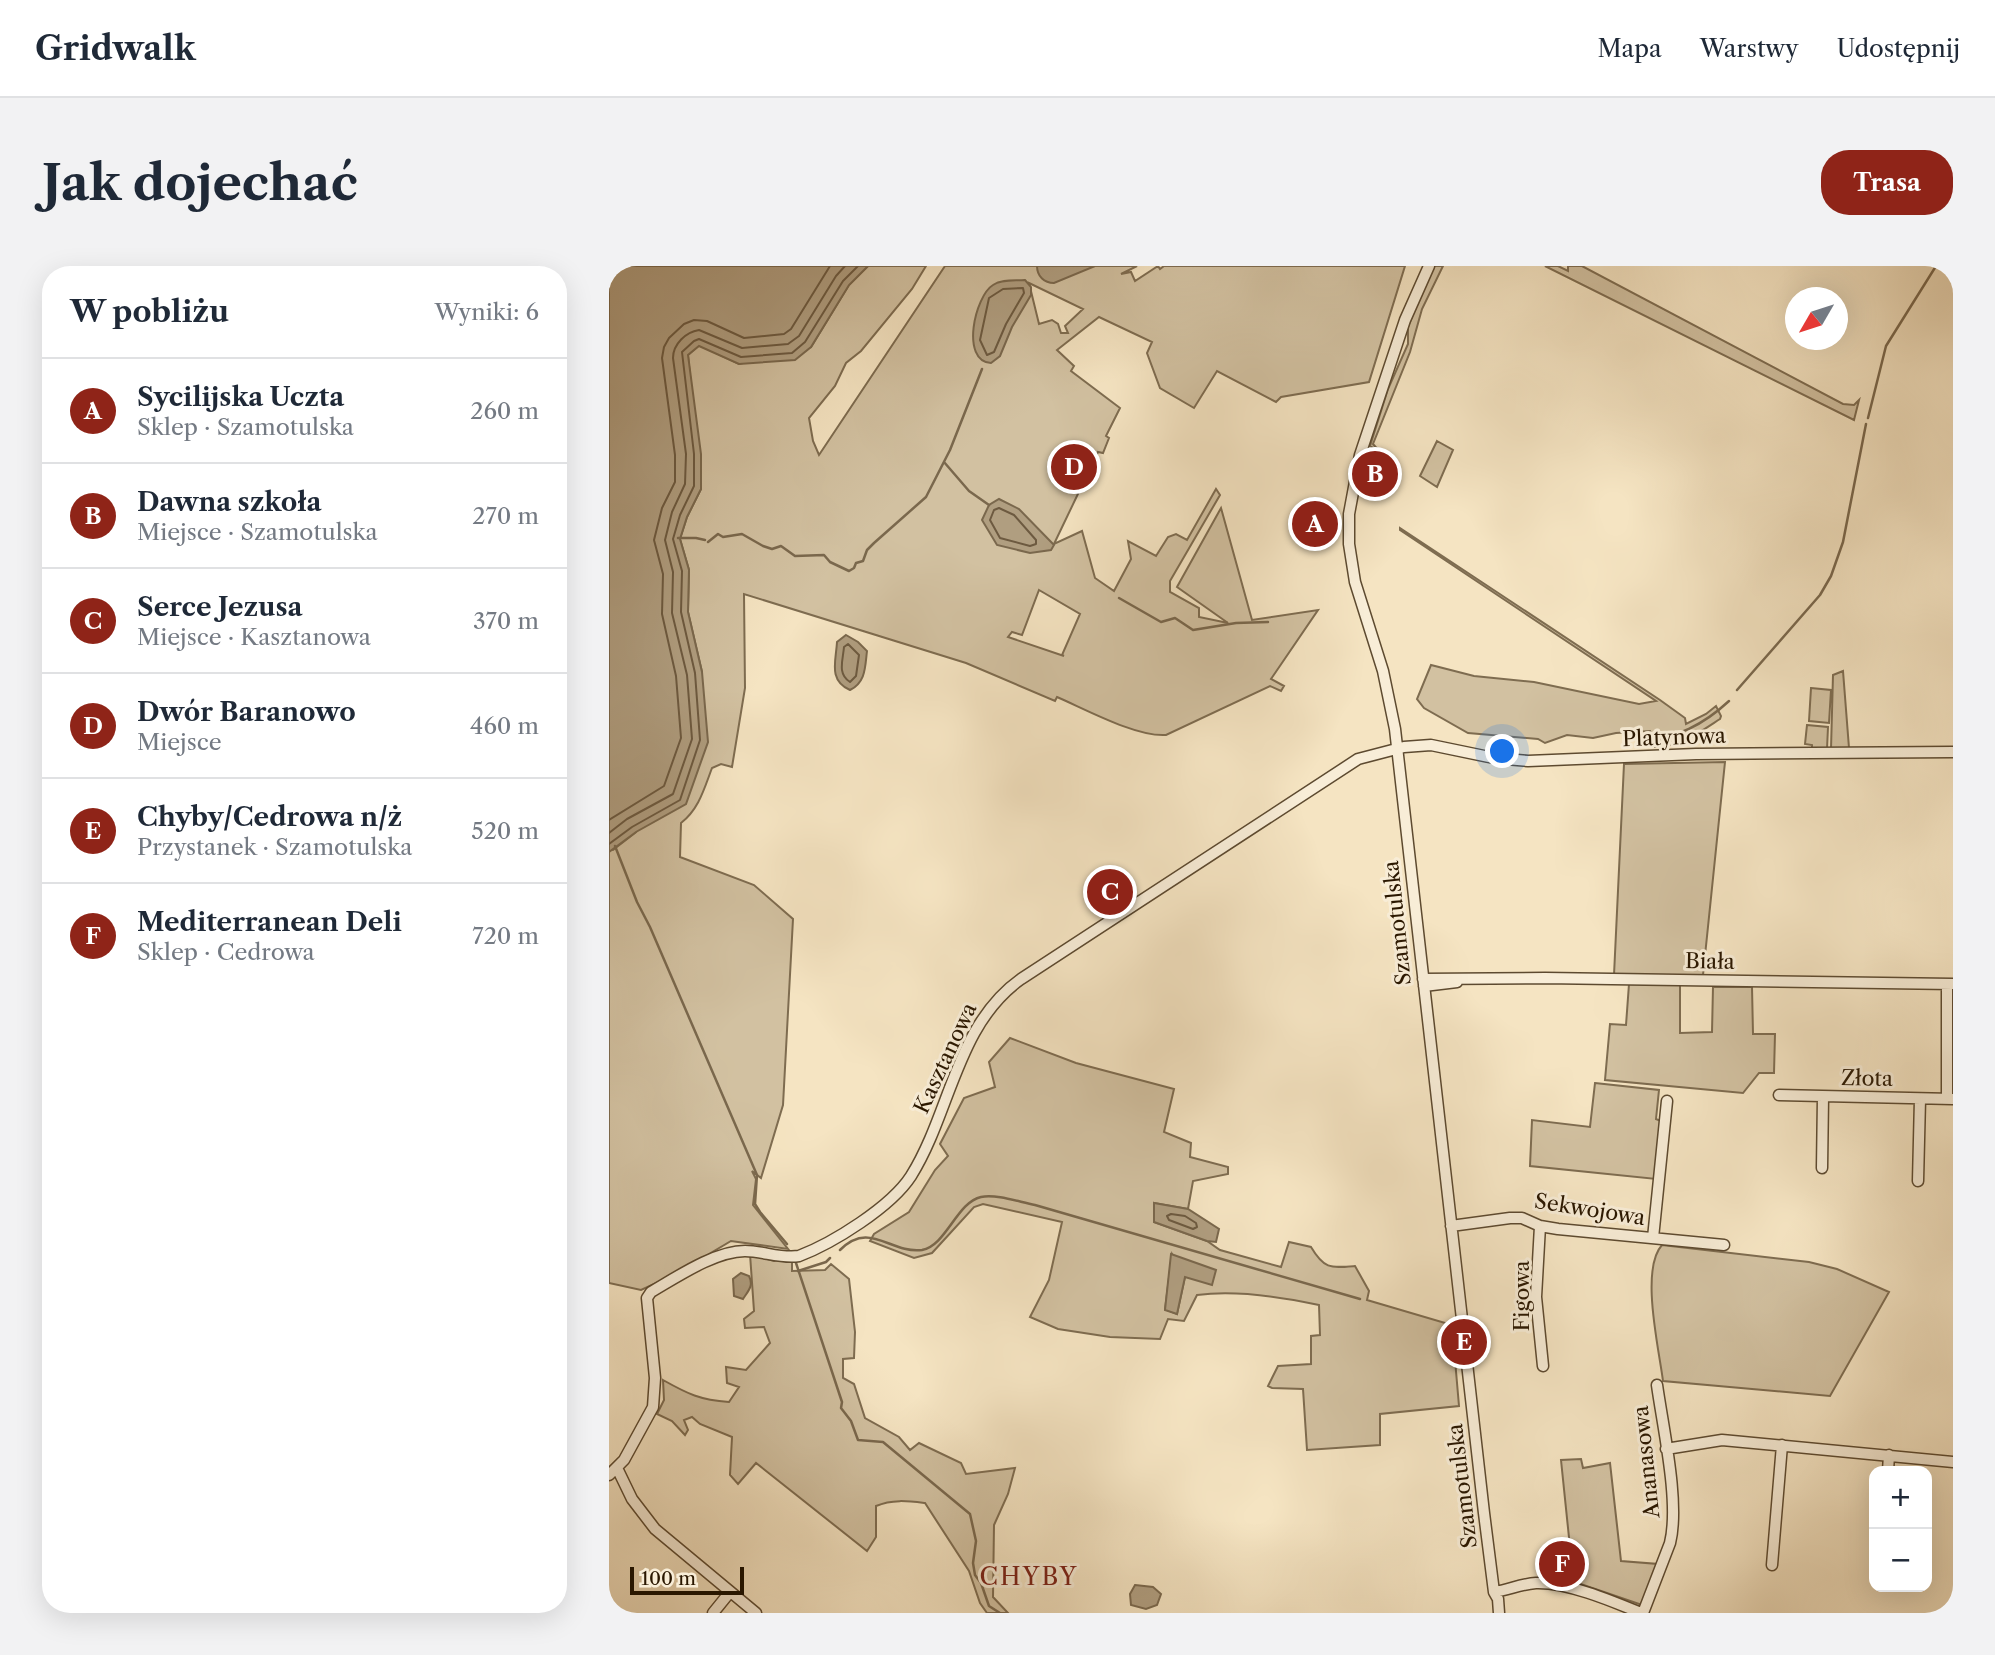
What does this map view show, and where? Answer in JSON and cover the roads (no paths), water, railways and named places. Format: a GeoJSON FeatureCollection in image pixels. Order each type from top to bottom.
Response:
{"type":"FeatureCollection","features":[{"type":"Feature","properties":{"kind":"street","name":"Szamotulska"},"geometry":{"type":"LineString","coordinates":[[1429,266],[1405,320],[1360,455],[1349,514],[1350,556],[1355,582],[1383,671],[1398,749],[1493,1587],[1498,1599],[1499,1613]]}},
{"type":"Feature","properties":{"kind":"street","name":"Platynowa"},"geometry":{"type":"LineString","coordinates":[[1398,749],[1443,746],[1494,758],[1528,761],[1696,754],[1953,752]]}},
{"type":"Feature","properties":{"kind":"street","name":"Kasztanowa"},"geometry":{"type":"LineString","coordinates":[[613,1472],[631,1449],[653,1406],[656,1378],[647,1298],[658,1288],[724,1254],[747,1251],[793,1257],[806,1254],[877,1211],[898,1192],[916,1168],[979,1022],[1008,988],[1348,765],[1371,755],[1398,749]]}},
{"type":"Feature","properties":{"kind":"street","name":"Biała"},"geometry":{"type":"LineString","coordinates":[[1423,983],[1436,986],[1466,979],[1545,978],[1950,984]]}},
{"type":"Feature","properties":{"kind":"street"},"geometry":{"type":"LineString","coordinates":[[1950,984],[1950,1098]]}},
{"type":"Feature","properties":{"kind":"street","name":"Złota"},"geometry":{"type":"LineString","coordinates":[[1779,1095],[1950,1098]]}},
{"type":"Feature","properties":{"kind":"street"},"geometry":{"type":"LineString","coordinates":[[1822,1168],[1823,1097]]}},
{"type":"Feature","properties":{"kind":"street"},"geometry":{"type":"LineString","coordinates":[[1918,1181],[1920,1099]]}},
{"type":"Feature","properties":{"kind":"street"},"geometry":{"type":"LineString","coordinates":[[1653,1238],[1667,1101]]}},
{"type":"Feature","properties":{"kind":"street","name":"Sekwojowa"},"geometry":{"type":"LineString","coordinates":[[1451,1226],[1522,1218],[1539,1226],[1724,1245]]}},
{"type":"Feature","properties":{"kind":"street","name":"Figowa"},"geometry":{"type":"LineString","coordinates":[[1539,1226],[1536,1297],[1543,1366]]}},
{"type":"Feature","properties":{"kind":"street","name":"Ananasowa"},"geometry":{"type":"LineString","coordinates":[[1642,1613],[1671,1537],[1671,1480],[1657,1385]]}},
{"type":"Feature","properties":{"kind":"street"},"geometry":{"type":"LineString","coordinates":[[1666,1449],[1722,1440],[1953,1462]]}},
{"type":"Feature","properties":{"kind":"street"},"geometry":{"type":"LineString","coordinates":[[1772,1565],[1782,1446]]}},
{"type":"Feature","properties":{"kind":"street"},"geometry":{"type":"LineString","coordinates":[[1888,1466],[1889,1455]]}},
{"type":"Feature","properties":{"kind":"street"},"geometry":{"type":"LineString","coordinates":[[613,1472],[655,1529],[755,1613]]}},
{"type":"Feature","properties":{"kind":"street"},"geometry":{"type":"LineString","coordinates":[[1493,1587],[1510,1582],[1515,1585],[1561,1585],[1642,1613]]}},
{"type":"Feature","properties":{"kind":"street","name":"Szamotulska"},"geometry":{"type":"LineString","coordinates":[[1492,1613],[1490,1599],[1493,1587]]}},
{"type":"Feature","properties":{"kind":"street"},"geometry":{"type":"LineString","coordinates":[[713,1613],[730,1592]]}},
{"type":"Feature","properties":{"kind":"water"},"geometry":{"type":"Polygon","coordinates":[[[609,266],[868,266],[849,285],[811,347],[795,360],[739,364],[699,346],[688,355],[701,454],[701,489],[680,539],[689,570],[688,612],[702,672],[708,742],[686,804],[636,832],[609,852],[609,266]]]}},
{"type":"Feature","properties":{"kind":"water"},"geometry":{"type":"Polygon","coordinates":[[[1037,266],[1095,266],[1054,283],[1042,278],[1037,266]]]}},
{"type":"Feature","properties":{"kind":"water"},"geometry":{"type":"Polygon","coordinates":[[[1025,280],[1031,287],[1031,295],[1012,327],[1000,356],[991,363],[981,360],[973,340],[976,314],[986,291],[1004,281],[1025,280]]]}},
{"type":"Feature","properties":{"kind":"water"},"geometry":{"type":"Polygon","coordinates":[[[999,499],[1019,509],[1054,545],[1051,550],[1030,553],[997,545],[982,520],[989,505],[999,499]]]}},
{"type":"Feature","properties":{"kind":"water"},"geometry":{"type":"Polygon","coordinates":[[[846,635],[867,651],[862,678],[850,690],[839,681],[835,669],[837,642],[846,635]]]}},
{"type":"Feature","properties":{"kind":"water"},"geometry":{"type":"Polygon","coordinates":[[[1154,1203],[1188,1209],[1219,1229],[1216,1242],[1154,1222],[1154,1203]]]}},
{"type":"Feature","properties":{"kind":"water"},"geometry":{"type":"Polygon","coordinates":[[[1171,1254],[1216,1270],[1212,1285],[1185,1277],[1177,1314],[1165,1310],[1171,1254]]]}},
{"type":"Feature","properties":{"kind":"water"},"geometry":{"type":"Polygon","coordinates":[[[741,1273],[749,1276],[751,1283],[743,1299],[734,1296],[733,1279],[741,1273]]]}},
{"type":"Feature","properties":{"kind":"water"},"geometry":{"type":"Polygon","coordinates":[[[1135,1585],[1153,1587],[1161,1594],[1157,1605],[1146,1609],[1131,1605],[1130,1594],[1135,1585]]]}},
{"type":"Feature","properties":{"kind":"waterway"},"geometry":{"type":"LineString","coordinates":[[1868,418],[1886,346],[1936,266]]}},
{"type":"Feature","properties":{"kind":"waterway"},"geometry":{"type":"LineString","coordinates":[[708,542],[718,534],[723,537],[742,534],[772,549],[781,546],[795,556],[824,555],[830,562],[849,571],[854,568],[856,563],[863,561],[867,550],[874,543],[926,497],[950,450],[982,369]]}},
{"type":"Feature","properties":{"kind":"waterway"},"geometry":{"type":"LineString","coordinates":[[1737,690],[1820,595],[1831,576],[1843,542],[1866,424]]}},
{"type":"Feature","properties":{"kind":"waterway"},"geometry":{"type":"LineString","coordinates":[[944,462],[969,491],[989,505]]}},
{"type":"Feature","properties":{"kind":"waterway"},"geometry":{"type":"LineString","coordinates":[[678,538],[705,540]]}},
{"type":"Feature","properties":{"kind":"waterway"},"geometry":{"type":"LineString","coordinates":[[1119,598],[1161,622],[1175,618],[1193,630],[1236,623],[1268,622]]}},
{"type":"Feature","properties":{"kind":"waterway"},"geometry":{"type":"LineString","coordinates":[[1642,744],[1689,729],[1729,701]]}},
{"type":"Feature","properties":{"kind":"waterway"},"geometry":{"type":"LineString","coordinates":[[615,846],[757,1175],[755,1204],[787,1244]]}},
{"type":"Feature","properties":{"kind":"waterway"},"geometry":{"type":"LineString","coordinates":[[840,1250],[861,1238],[880,1240],[911,1250],[922,1250],[938,1241],[973,1201],[981,1197],[994,1197],[1035,1205],[1360,1299]]}},
{"type":"Feature","properties":{"kind":"waterway"},"geometry":{"type":"LineString","coordinates":[[798,1271],[826,1262],[830,1258]]}},
{"type":"Feature","properties":{"kind":"waterway"},"geometry":{"type":"LineString","coordinates":[[796,1263],[842,1402],[841,1408],[851,1421],[858,1440],[883,1442],[970,1514],[976,1541],[973,1563],[975,1575],[981,1583],[989,1606],[1000,1613]]}},
{"type":"Feature","properties":{"kind":"place","name":"Dwór Baranowo"},"geometry":{"type":"Point","coordinates":[1074,467]}},
{"type":"Feature","properties":{"kind":"place","name":"Dawna szkoła"},"geometry":{"type":"Point","coordinates":[1375,474]}},
{"type":"Feature","properties":{"kind":"place","name":"Sycilijska Uczta"},"geometry":{"type":"Point","coordinates":[1315,524]}},
{"type":"Feature","properties":{"kind":"place","name":"Serce Jezusa"},"geometry":{"type":"Point","coordinates":[1110,892]}},
{"type":"Feature","properties":{"kind":"place","name":"Chyby/Cedrowa n/ż"},"geometry":{"type":"Point","coordinates":[1464,1342]}},
{"type":"Feature","properties":{"kind":"place","name":"Mediterranean Deli"},"geometry":{"type":"Point","coordinates":[1562,1564]}},
{"type":"Feature","properties":{"kind":"district","name":"CHYBY"},"geometry":{"type":"Point","coordinates":[1029,1576]}}]}
